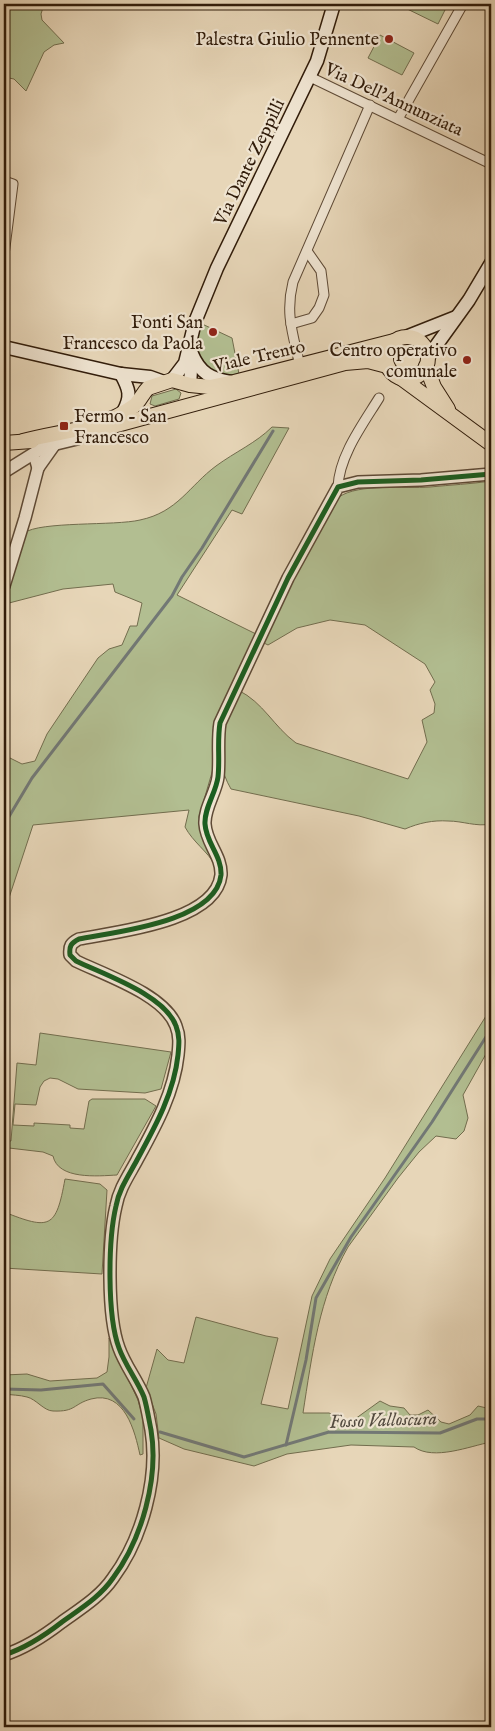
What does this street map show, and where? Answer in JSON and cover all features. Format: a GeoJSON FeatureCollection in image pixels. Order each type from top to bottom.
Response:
{"type":"FeatureCollection","features":[{"type":"Feature","properties":{"kind":"main road","name":"Via Dante Zeppilli"},"geometry":{"type":"LineString","coordinates":[[168,381],[185,363],[198,314],[217,268],[310,77],[334,4]]}},
{"type":"Feature","properties":{"kind":"main road"},"geometry":{"type":"LineString","coordinates":[[402,378],[416,376],[427,362],[491,263]]}},
{"type":"Feature","properties":{"kind":"main road"},"geometry":{"type":"LineString","coordinates":[[456,317],[394,341],[386,352],[387,366],[456,420],[490,442]]}},
{"type":"Feature","properties":{"kind":"main road","name":"Via Dante Zeppilli"},"geometry":{"type":"LineString","coordinates":[[190,385],[193,335]]}},
{"type":"Feature","properties":{"kind":"main road"},"geometry":{"type":"LineString","coordinates":[[408,336],[423,344],[434,387],[456,420]]}},
{"type":"Feature","properties":{"kind":"main road","name":"Viale Trento"},"geometry":{"type":"LineString","coordinates":[[22,441],[73,431],[123,412],[141,398],[148,388],[168,381],[210,387],[394,341]]}},
{"type":"Feature","properties":{"kind":"main road"},"geometry":{"type":"LineString","coordinates":[[4,347],[121,374],[168,381]]}},
{"type":"Feature","properties":{"kind":"main road"},"geometry":{"type":"LineString","coordinates":[[192,354],[196,364],[211,378],[234,382]]}},
{"type":"Feature","properties":{"kind":"main road","name":"Viale Trento"},"geometry":{"type":"LineString","coordinates":[[4,443],[67,436],[110,427],[345,363],[368,362],[387,366]]}},
{"type":"Feature","properties":{"kind":"main road"},"geometry":{"type":"LineString","coordinates":[[121,374],[141,398],[145,412],[154,416]]}},
{"type":"Feature","properties":{"kind":"main road"},"geometry":{"type":"LineString","coordinates":[[121,374],[130,393],[129,402],[123,412]]}},
{"type":"Feature","properties":{"kind":"main road"},"geometry":{"type":"LineString","coordinates":[[185,408],[191,397],[190,385]]}},
{"type":"Feature","properties":{"kind":"street"},"geometry":{"type":"LineString","coordinates":[[398,119],[463,4]]}},
{"type":"Feature","properties":{"kind":"street","name":"Via Dell'Annunziata"},"geometry":{"type":"LineString","coordinates":[[310,77],[491,163]]}},
{"type":"Feature","properties":{"kind":"street"},"geometry":{"type":"LineString","coordinates":[[300,366],[291,324],[289,299],[307,251],[370,105]]}},
{"type":"Feature","properties":{"kind":"street"},"geometry":{"type":"LineString","coordinates":[[4,180],[13,184],[4,255]]}},
{"type":"Feature","properties":{"kind":"street"},"geometry":{"type":"LineString","coordinates":[[291,324],[312,318],[319,308],[324,295],[321,271],[307,251]]}},
{"type":"Feature","properties":{"kind":"street"},"geometry":{"type":"LineString","coordinates":[[4,1655],[19,1650],[48,1633],[93,1600],[113,1579],[128,1554],[141,1519],[152,1476],[152,1432],[144,1398],[119,1349],[112,1323],[112,1230],[116,1205],[122,1187],[153,1131],[169,1096],[177,1066],[179,1038],[176,1025],[165,1007],[146,995],[76,961],[70,955],[70,948],[72,943],[79,939],[143,926],[180,916],[200,906],[216,890],[221,874],[219,859],[205,824],[218,776],[220,723],[288,578],[338,487],[339,477],[355,438],[378,398]]}},
{"type":"Feature","properties":{"kind":"street"},"geometry":{"type":"LineString","coordinates":[[4,472],[29,455],[55,444],[77,439],[110,427]]}},
{"type":"Feature","properties":{"kind":"street"},"geometry":{"type":"LineString","coordinates":[[4,586],[38,468],[55,444]]}},
{"type":"Feature","properties":{"kind":"street"},"geometry":{"type":"LineString","coordinates":[[29,455],[36,459],[38,468]]}},
{"type":"Feature","properties":{"kind":"street"},"geometry":{"type":"LineString","coordinates":[[338,487],[358,482],[421,480],[491,474]]}},
{"type":"Feature","properties":{"kind":"green space"},"geometry":{"type":"Polygon","coordinates":[[[4,4],[44,4],[41,14],[42,20],[64,43],[54,45],[44,52],[26,91],[14,79],[4,77],[4,4]]]}},
{"type":"Feature","properties":{"kind":"green space"},"geometry":{"type":"Polygon","coordinates":[[[397,4],[448,4],[438,24],[397,4]]]}},
{"type":"Feature","properties":{"kind":"green space"},"geometry":{"type":"Polygon","coordinates":[[[380,35],[414,53],[402,75],[368,58],[380,35]]]}},
{"type":"Feature","properties":{"kind":"green space"},"geometry":{"type":"Polygon","coordinates":[[[200,323],[232,338],[239,374],[226,375],[216,372],[202,362],[197,345],[200,323]]]}},
{"type":"Feature","properties":{"kind":"green space"},"geometry":{"type":"Polygon","coordinates":[[[176,389],[181,393],[179,399],[155,406],[150,404],[152,396],[176,389]]]}},
{"type":"Feature","properties":{"kind":"green space"},"geometry":{"type":"Polygon","coordinates":[[[272,427],[289,428],[242,514],[232,510],[177,595],[256,634],[213,730],[213,769],[199,817],[204,840],[216,866],[185,827],[189,810],[33,825],[4,913],[4,755],[22,764],[35,761],[47,734],[98,658],[109,649],[122,645],[130,626],[137,626],[142,603],[115,592],[113,584],[63,589],[9,603],[4,599],[24,533],[45,527],[128,522],[153,516],[174,505],[216,466],[259,438],[272,427]]]}},
{"type":"Feature","properties":{"kind":"green space"},"geometry":{"type":"Polygon","coordinates":[[[491,481],[491,824],[480,825],[454,821],[437,821],[405,829],[359,816],[231,789],[221,763],[221,751],[228,715],[238,690],[255,701],[296,743],[408,779],[427,742],[422,720],[434,713],[435,704],[430,690],[435,682],[425,664],[365,625],[330,620],[297,628],[268,645],[264,643],[291,578],[339,497],[370,488],[430,487],[491,481]]]}},
{"type":"Feature","properties":{"kind":"green space"},"geometry":{"type":"Polygon","coordinates":[[[491,1008],[491,1045],[463,1095],[468,1118],[464,1131],[456,1139],[436,1136],[419,1152],[348,1247],[338,1266],[318,1327],[303,1413],[329,1413],[347,1420],[355,1419],[380,1401],[390,1406],[404,1408],[410,1415],[418,1415],[428,1410],[441,1422],[449,1424],[470,1415],[478,1406],[491,1409],[491,1442],[442,1453],[422,1451],[414,1447],[351,1445],[287,1454],[254,1466],[184,1449],[159,1438],[156,1414],[146,1388],[157,1349],[168,1360],[184,1363],[196,1317],[278,1338],[261,1404],[288,1409],[312,1296],[330,1259],[385,1178],[491,1008]]]}},
{"type":"Feature","properties":{"kind":"green space"},"geometry":{"type":"Polygon","coordinates":[[[40,1033],[171,1052],[161,1089],[145,1093],[78,1089],[58,1079],[50,1078],[44,1081],[40,1087],[36,1105],[15,1104],[13,1125],[34,1126],[34,1123],[70,1125],[70,1128],[84,1129],[89,1101],[92,1099],[145,1099],[156,1106],[117,1175],[90,1176],[70,1173],[56,1164],[53,1156],[43,1152],[9,1148],[4,1151],[4,1141],[11,1141],[17,1063],[36,1065],[40,1033]]]}},
{"type":"Feature","properties":{"kind":"green space"},"geometry":{"type":"Polygon","coordinates":[[[65,1179],[100,1184],[107,1190],[102,1274],[4,1268],[4,1212],[41,1223],[48,1221],[54,1216],[58,1208],[65,1179]]]}},
{"type":"Feature","properties":{"kind":"green space"},"geometry":{"type":"Polygon","coordinates":[[[109,1338],[138,1400],[143,1418],[143,1454],[140,1455],[135,1435],[126,1415],[112,1401],[103,1398],[91,1399],[70,1409],[53,1411],[46,1409],[27,1397],[4,1394],[4,1375],[27,1374],[50,1381],[97,1378],[107,1372],[109,1338]]]}},
{"type":"Feature","properties":{"kind":"waterway"},"geometry":{"type":"LineString","coordinates":[[4,825],[32,778],[172,596],[273,431]]}},
{"type":"Feature","properties":{"kind":"waterway"},"geometry":{"type":"LineString","coordinates":[[286,1445],[306,1360],[316,1298],[351,1237],[432,1122],[491,1029]]}},
{"type":"Feature","properties":{"kind":"waterway","name":"Fosso Valloscura"},"geometry":{"type":"LineString","coordinates":[[4,1389],[41,1390],[103,1384],[134,1419]]}},
{"type":"Feature","properties":{"kind":"waterway","name":"Fosso Valloscura"},"geometry":{"type":"LineString","coordinates":[[160,1432],[244,1457],[329,1432],[440,1433],[477,1419],[491,1419]]}},
{"type":"Feature","properties":{"kind":"cycle path"},"geometry":{"type":"LineString","coordinates":[[4,1655],[42,1637],[89,1602],[108,1585],[123,1562],[140,1527],[146,1507],[153,1468],[151,1430],[144,1397],[119,1348],[115,1334],[110,1278],[111,1238],[119,1194],[144,1148],[168,1096],[176,1069],[179,1044],[178,1033],[170,1015],[160,1005],[133,987],[76,961],[70,955],[70,947],[72,943],[79,939],[138,928],[183,914],[202,904],[215,891],[221,875],[221,868],[206,831],[205,818],[218,777],[220,723],[288,578],[338,487],[358,482],[421,480],[491,474]]}},
{"type":"Feature","properties":{"kind":"place","name":"Palestra Giulio Pennente"},"geometry":{"type":"Point","coordinates":[389,39]}},
{"type":"Feature","properties":{"kind":"place","name":"Fonti San Francesco da Paola"},"geometry":{"type":"Point","coordinates":[213,332]}},
{"type":"Feature","properties":{"kind":"place","name":"Centro operativo comunale"},"geometry":{"type":"Point","coordinates":[467,360]}},
{"type":"Feature","properties":{"kind":"place","name":"Fermo - San Francesco"},"geometry":{"type":"Point","coordinates":[64,426]}}]}
